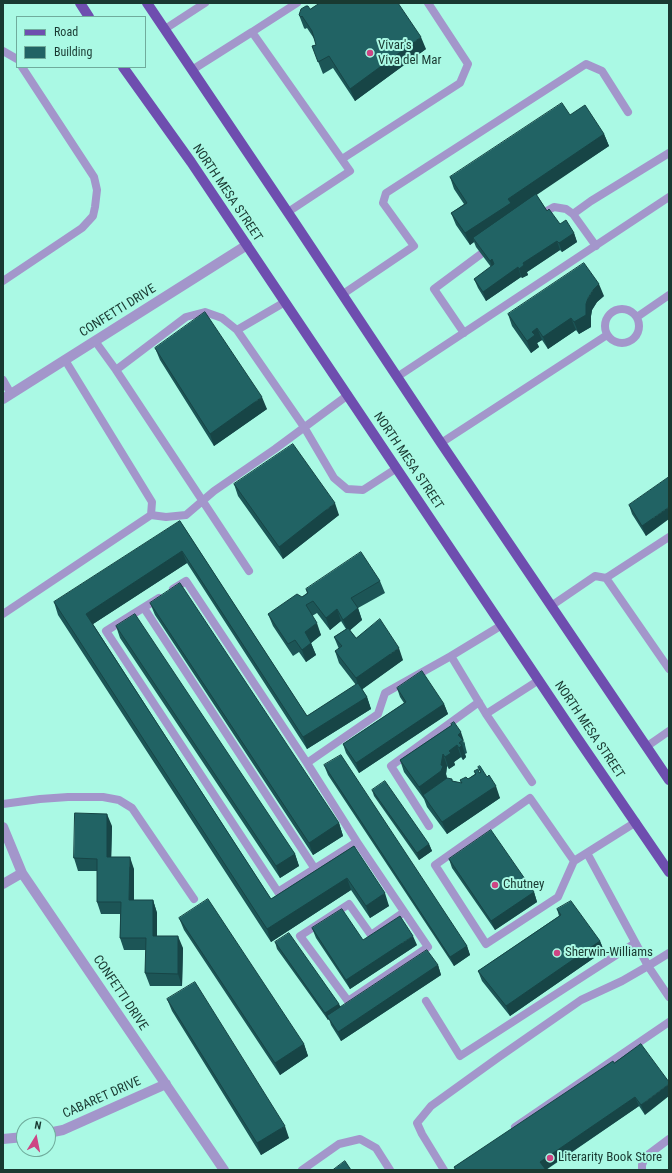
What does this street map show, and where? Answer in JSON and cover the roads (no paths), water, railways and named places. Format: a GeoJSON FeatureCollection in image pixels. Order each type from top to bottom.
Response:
{"type":"FeatureCollection","features":[{"type":"Feature","properties":{"kind":"main road"},"geometry":{"type":"LineString","coordinates":[[80,3],[88,16]]}},
{"type":"Feature","properties":{"kind":"main road"},"geometry":{"type":"LineString","coordinates":[[147,3],[343,294],[441,443],[669,780]]}},
{"type":"Feature","properties":{"kind":"main road","name":"NORTH MESA STREET"},"geometry":{"type":"LineString","coordinates":[[124,68],[191,162],[669,872]]}},
{"type":"Feature","properties":{"kind":"street","name":"CONFETTI DRIVE"},"geometry":{"type":"LineString","coordinates":[[7,396],[247,245]]}},
{"type":"Feature","properties":{"kind":"street","name":"CONFETTI DRIVE"},"geometry":{"type":"LineString","coordinates":[[3,827],[22,873],[224,1170]]}},
{"type":"Feature","properties":{"kind":"street"},"geometry":{"type":"LineString","coordinates":[[3,884],[22,873]]}},
{"type":"Feature","properties":{"kind":"street","name":"CABARET DRIVE"},"geometry":{"type":"LineString","coordinates":[[56,1131],[166,1084]]}},
{"type":"Feature","properties":{"kind":"street"},"geometry":{"type":"LineString","coordinates":[[3,1139],[16,1138]]}},
{"type":"Feature","properties":{"kind":"lane"},"geometry":{"type":"LineString","coordinates":[[165,29],[205,3]]}},
{"type":"Feature","properties":{"kind":"lane"},"geometry":{"type":"LineString","coordinates":[[192,70],[297,3]]}},
{"type":"Feature","properties":{"kind":"lane"},"geometry":{"type":"LineString","coordinates":[[342,159],[460,83],[468,64],[428,3]]}},
{"type":"Feature","properties":{"kind":"lane"},"geometry":{"type":"LineString","coordinates":[[252,32],[350,170],[288,212]]}},
{"type":"Feature","properties":{"kind":"lane"},"geometry":{"type":"LineString","coordinates":[[3,51],[16,59]]}},
{"type":"Feature","properties":{"kind":"lane"},"geometry":{"type":"LineString","coordinates":[[343,294],[414,246],[383,203],[386,193],[586,64],[602,71],[628,112]]}},
{"type":"Feature","properties":{"kind":"lane"},"geometry":{"type":"LineString","coordinates":[[3,281],[82,228],[93,216],[97,190],[94,177],[23,68]]}},
{"type":"Feature","properties":{"kind":"lane"},"geometry":{"type":"LineString","coordinates":[[573,214],[591,201],[669,153]]}},
{"type":"Feature","properties":{"kind":"lane"},"geometry":{"type":"LineString","coordinates":[[397,377],[669,197]]}},
{"type":"Feature","properties":{"kind":"lane"},"geometry":{"type":"LineString","coordinates":[[545,212],[554,206],[566,209],[573,214],[596,246]]}},
{"type":"Feature","properties":{"kind":"lane"},"geometry":{"type":"LineString","coordinates":[[464,332],[434,289],[482,254]]}},
{"type":"Feature","properties":{"kind":"lane"},"geometry":{"type":"LineString","coordinates":[[637,317],[669,295]]}},
{"type":"Feature","properties":{"kind":"lane"},"geometry":{"type":"LineString","coordinates":[[237,330],[285,302]]}},
{"type":"Feature","properties":{"kind":"lane"},"geometry":{"type":"LineString","coordinates":[[616,310],[628,310],[637,317],[640,328],[638,334],[631,342],[620,344],[610,339],[605,329],[605,323],[607,318],[616,310]]}},
{"type":"Feature","properties":{"kind":"lane"},"geometry":{"type":"LineString","coordinates":[[116,370],[186,317],[205,312],[222,318],[237,330],[304,428],[334,478],[347,489],[362,490],[396,468]]}},
{"type":"Feature","properties":{"kind":"lane"},"geometry":{"type":"LineString","coordinates":[[441,443],[607,334]]}},
{"type":"Feature","properties":{"kind":"lane"},"geometry":{"type":"LineString","coordinates":[[95,341],[116,370],[248,570]]}},
{"type":"Feature","properties":{"kind":"lane"},"geometry":{"type":"LineString","coordinates":[[65,360],[152,502],[151,515]]}},
{"type":"Feature","properties":{"kind":"lane"},"geometry":{"type":"LineString","coordinates":[[3,380],[7,396]]}},
{"type":"Feature","properties":{"kind":"lane"},"geometry":{"type":"LineString","coordinates":[[3,614],[151,515],[166,517],[186,515],[214,491],[304,428],[348,395]]}},
{"type":"Feature","properties":{"kind":"lane"},"geometry":{"type":"LineString","coordinates":[[551,606],[595,576],[606,578],[669,536]]}},
{"type":"Feature","properties":{"kind":"lane"},"geometry":{"type":"LineString","coordinates":[[606,578],[669,669]]}},
{"type":"Feature","properties":{"kind":"lane"},"geometry":{"type":"LineString","coordinates":[[357,842],[278,892],[106,631],[186,581],[307,763],[357,842],[428,947],[348,1001],[300,936],[349,904],[371,935],[404,912]]}},
{"type":"Feature","properties":{"kind":"lane"},"geometry":{"type":"LineString","coordinates":[[144,608],[315,869]]}},
{"type":"Feature","properties":{"kind":"lane"},"geometry":{"type":"LineString","coordinates":[[307,763],[378,714],[385,693],[502,625]]}},
{"type":"Feature","properties":{"kind":"lane"},"geometry":{"type":"LineString","coordinates":[[451,656],[486,714],[532,782]]}},
{"type":"Feature","properties":{"kind":"lane"},"geometry":{"type":"LineString","coordinates":[[486,714],[539,680]]}},
{"type":"Feature","properties":{"kind":"lane"},"geometry":{"type":"LineString","coordinates":[[429,826],[391,766],[479,702]]}},
{"type":"Feature","properties":{"kind":"lane"},"geometry":{"type":"LineString","coordinates":[[646,746],[669,731]]}},
{"type":"Feature","properties":{"kind":"lane"},"geometry":{"type":"LineString","coordinates":[[3,804],[68,797],[103,797],[119,800],[132,808],[194,899]]}},
{"type":"Feature","properties":{"kind":"lane"},"geometry":{"type":"LineString","coordinates":[[574,861],[530,798],[435,865],[486,944],[558,897],[574,861],[636,822]]}},
{"type":"Feature","properties":{"kind":"lane"},"geometry":{"type":"LineString","coordinates":[[587,853],[648,966],[669,997]]}},
{"type":"Feature","properties":{"kind":"lane"},"geometry":{"type":"LineString","coordinates":[[426,1001],[460,1056],[635,943]]}},
{"type":"Feature","properties":{"kind":"lane"},"geometry":{"type":"LineString","coordinates":[[444,1170],[417,1123],[431,1106],[580,1000],[622,981],[669,953]]}},
{"type":"Feature","properties":{"kind":"lane"},"geometry":{"type":"LineString","coordinates":[[510,1130],[669,1022]]}},
{"type":"Feature","properties":{"kind":"lane"},"geometry":{"type":"LineString","coordinates":[[302,1170],[339,1144],[360,1139],[376,1148],[390,1170]]}},
{"type":"Feature","properties":{"kind":"lane"},"geometry":{"type":"LineString","coordinates":[[642,1170],[645,1157],[669,1139]]}},
{"type":"Feature","properties":{"kind":"place","name":"Vivar's Viva del Mar"},"geometry":{"type":"Point","coordinates":[370,53]}},
{"type":"Feature","properties":{"kind":"place","name":"Chutney"},"geometry":{"type":"Point","coordinates":[495,885]}},
{"type":"Feature","properties":{"kind":"place","name":"Sherwin-Williams"},"geometry":{"type":"Point","coordinates":[557,953]}},
{"type":"Feature","properties":{"kind":"place","name":"Literarity Book Store"},"geometry":{"type":"Point","coordinates":[550,1158]}}]}
